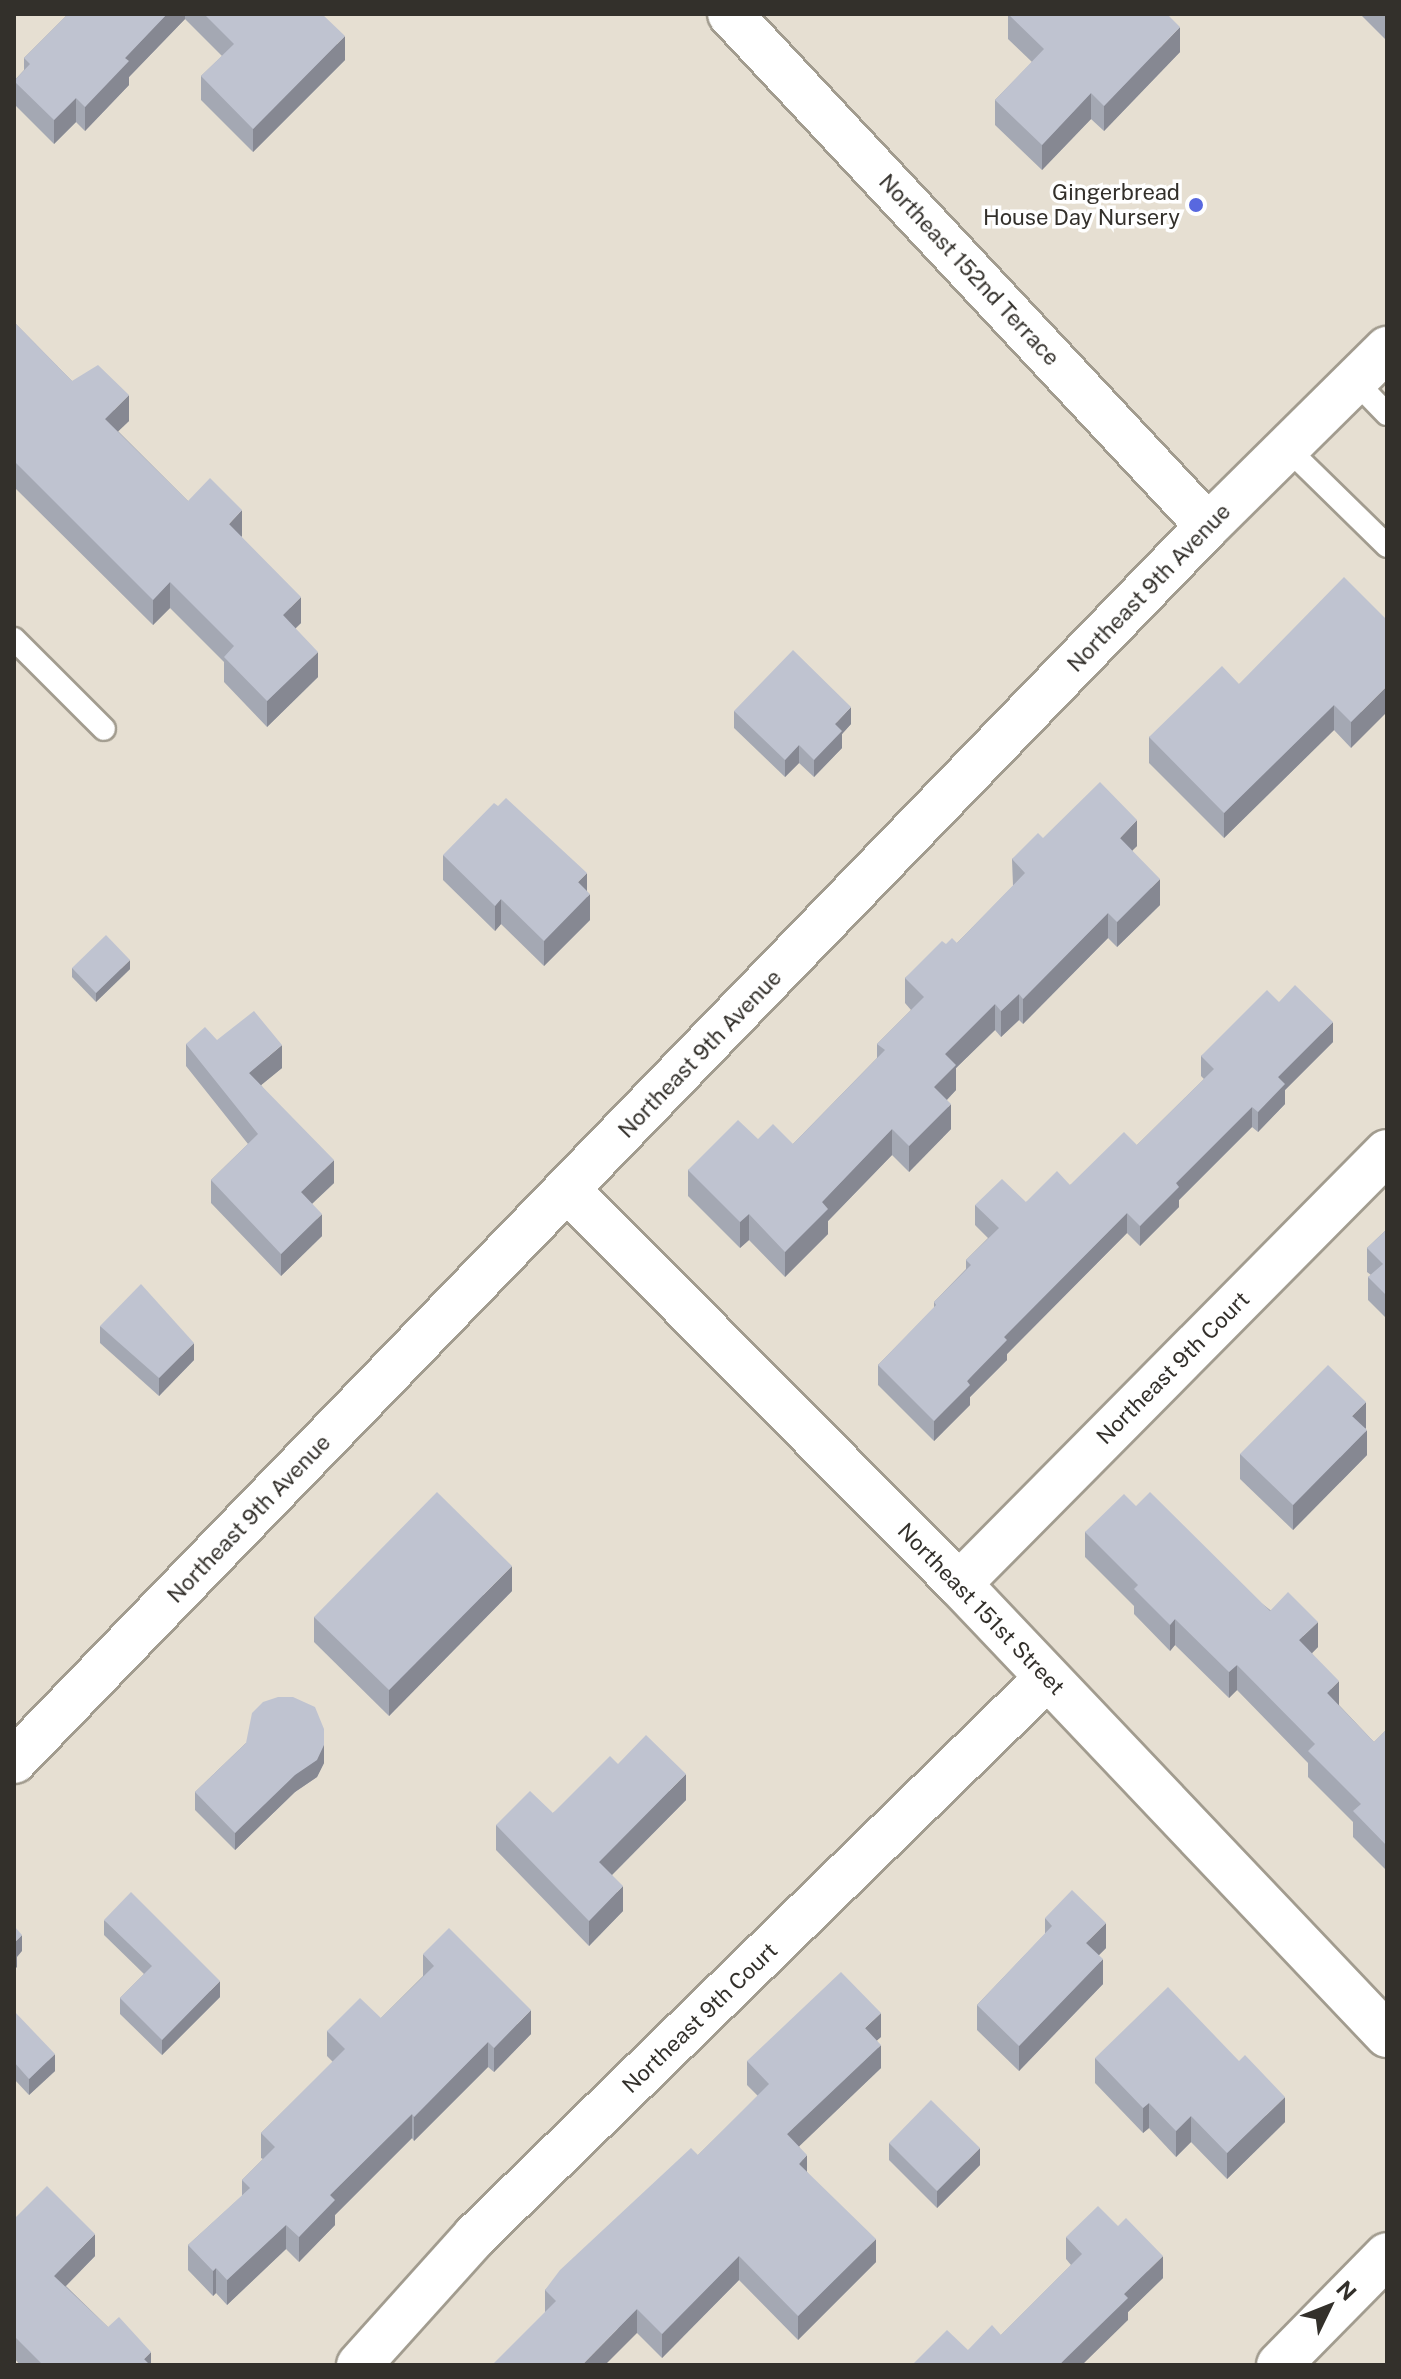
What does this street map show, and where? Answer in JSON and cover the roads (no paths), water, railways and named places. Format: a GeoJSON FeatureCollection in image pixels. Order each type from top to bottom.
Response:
{"type":"FeatureCollection","features":[{"type":"Feature","properties":{"kind":"street","name":"Northeast 152nd Terrace"},"geometry":{"type":"LineString","coordinates":[[730,14],[1208,526]]}},
{"type":"Feature","properties":{"kind":"street","name":"Northeast 9th Avenue"},"geometry":{"type":"LineString","coordinates":[[14,1761],[1208,526],[1387,349]]}},
{"type":"Feature","properties":{"kind":"street","name":"Northeast 9th Court"},"geometry":{"type":"LineString","coordinates":[[959,1584],[1387,1152]]}},
{"type":"Feature","properties":{"kind":"street","name":"Northeast 151st Street"},"geometry":{"type":"LineString","coordinates":[[568,1190],[959,1584],[1387,2035]]}},
{"type":"Feature","properties":{"kind":"street","name":"Northeast 9th Court"},"geometry":{"type":"LineString","coordinates":[[359,2365],[475,2236],[1047,1678]]}},
{"type":"Feature","properties":{"kind":"street"},"geometry":{"type":"LineString","coordinates":[[1279,2365],[1387,2255]]}},
{"type":"Feature","properties":{"kind":"lane"},"geometry":{"type":"LineString","coordinates":[[1355,381],[1387,414]]}},
{"type":"Feature","properties":{"kind":"lane"},"geometry":{"type":"LineString","coordinates":[[1287,448],[1387,546]]}},
{"type":"Feature","properties":{"kind":"lane"},"geometry":{"type":"LineString","coordinates":[[14,639],[104,729]]}},
{"type":"Feature","properties":{"kind":"place","name":"Gingerbread House Day Nursery"},"geometry":{"type":"Point","coordinates":[1196,205]}}]}
